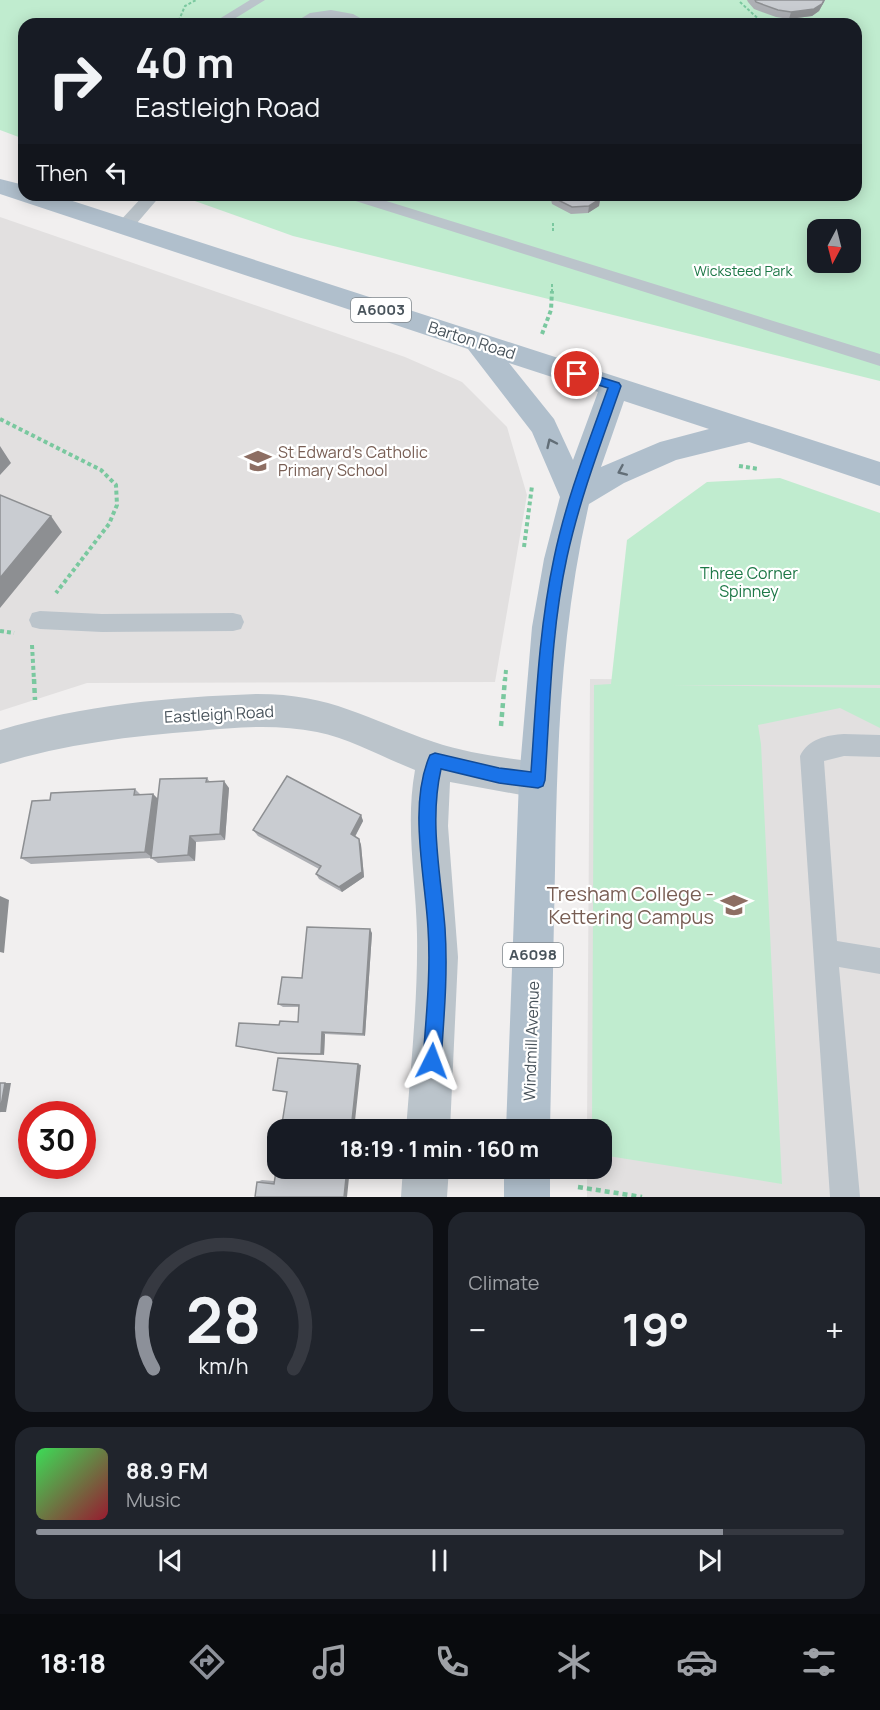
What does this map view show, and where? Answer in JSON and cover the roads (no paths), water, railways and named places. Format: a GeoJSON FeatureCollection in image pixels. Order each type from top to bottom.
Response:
{"type":"FeatureCollection","features":[{"type":"Feature","properties":{"kind":"main road"},"geometry":{"type":"LineString","coordinates":[[0,186],[18,191]]}},
{"type":"Feature","properties":{"kind":"main road","name":"Barton Road"},"geometry":{"type":"LineString","coordinates":[[48,201],[880,474]]}},
{"type":"Feature","properties":{"kind":"main road"},"geometry":{"type":"LineString","coordinates":[[478,343],[544,427],[575,497],[613,475],[670,450],[750,432]]}},
{"type":"Feature","properties":{"kind":"main road","name":"Windmill Avenue"},"geometry":{"type":"LineString","coordinates":[[528,1119],[538,780],[549,627],[560,559],[575,497],[615,386]]}},
{"type":"Feature","properties":{"kind":"main road"},"geometry":{"type":"LineString","coordinates":[[527,1179],[527,1197]]}},
{"type":"Feature","properties":{"kind":"street","name":"Eastleigh Road"},"geometry":{"type":"LineString","coordinates":[[0,747],[38,734],[116,720],[265,709],[316,715],[359,727],[435,760],[499,776],[538,780]]}},
{"type":"Feature","properties":{"kind":"street"},"geometry":{"type":"LineString","coordinates":[[429,1119],[438,971],[437,929],[427,830],[429,786],[435,760]]}},
{"type":"Feature","properties":{"kind":"street"},"geometry":{"type":"LineString","coordinates":[[424,1197],[425,1179]]}},
{"type":"Feature","properties":{"kind":"lane"},"geometry":{"type":"LineString","coordinates":[[228,18],[260,0]]}},
{"type":"Feature","properties":{"kind":"lane"},"geometry":{"type":"LineString","coordinates":[[309,0],[321,14]]}},
{"type":"Feature","properties":{"kind":"lane"},"geometry":{"type":"LineString","coordinates":[[312,18],[321,14],[355,18]]}},
{"type":"Feature","properties":{"kind":"lane"},"geometry":{"type":"LineString","coordinates":[[125,226],[148,201]]}},
{"type":"Feature","properties":{"kind":"lane"},"geometry":{"type":"LineString","coordinates":[[370,201],[880,360]]}},
{"type":"Feature","properties":{"kind":"lane"},"geometry":{"type":"LineString","coordinates":[[39,620],[102,623],[233,622]]}},
{"type":"Feature","properties":{"kind":"lane"},"geometry":{"type":"LineString","coordinates":[[845,1197],[812,756],[819,749],[835,746],[880,746]]}},
{"type":"Feature","properties":{"kind":"lane"},"geometry":{"type":"LineString","coordinates":[[825,952],[880,961]]}},
{"type":"Feature","properties":{"kind":"place","name":"St Edward's Catholic Primary School"},"geometry":{"type":"Point","coordinates":[258,461]}},
{"type":"Feature","properties":{"kind":"place","name":"Tresham College - Kettering Campus"},"geometry":{"type":"Point","coordinates":[734,905]}},
{"type":"Feature","properties":{"kind":"park label","name":"Wicksteed Park"},"geometry":{"type":"Point","coordinates":[743,271]}},
{"type":"Feature","properties":{"kind":"park label","name":"Three Corner Spinney"},"geometry":{"type":"Point","coordinates":[749,582]}}]}
